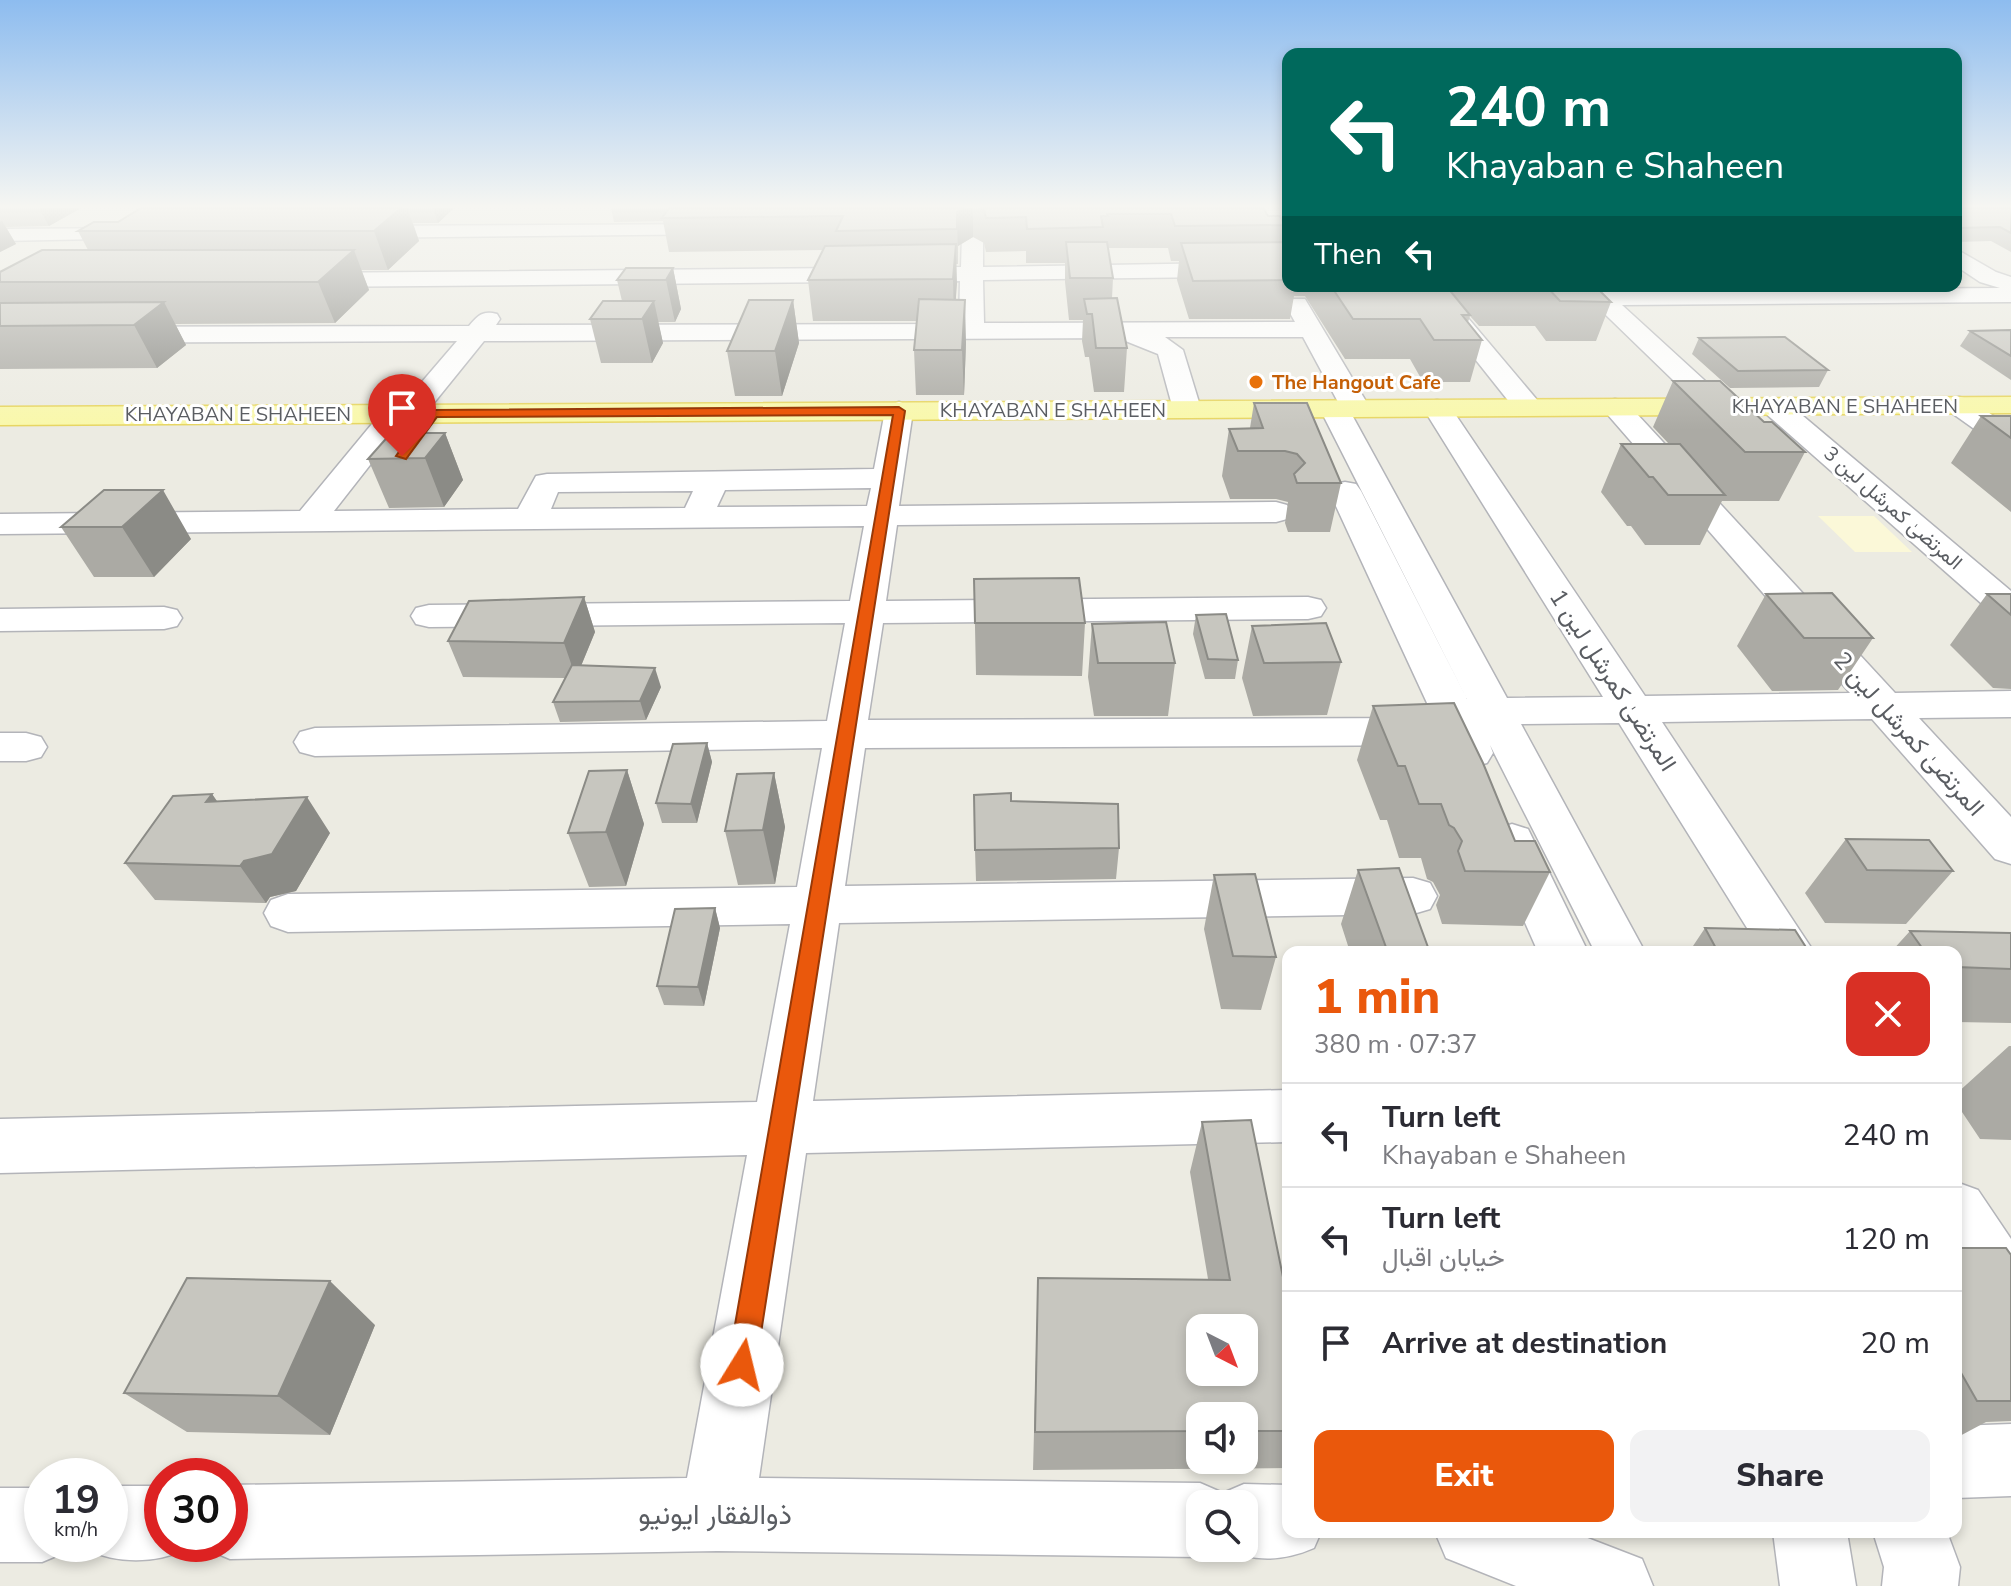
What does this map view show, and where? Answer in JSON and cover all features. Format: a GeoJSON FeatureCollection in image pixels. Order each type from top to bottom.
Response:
{"type":"FeatureCollection","features":[{"type":"Feature","properties":{"kind":"main road","name":"KHAYABAN E SHAHEEN"},"geometry":{"type":"LineString","coordinates":[[0,416],[416,417],[2011,405]]}},
{"type":"Feature","properties":{"kind":"street"},"geometry":{"type":"LineString","coordinates":[[308,523],[416,417],[475,335],[519,282]]}},
{"type":"Feature","properties":{"kind":"street"},"geometry":{"type":"LineString","coordinates":[[971,282],[971,331]]}},
{"type":"Feature","properties":{"kind":"street"},"geometry":{"type":"LineString","coordinates":[[1293,292],[1309,329],[1332,409],[1478,721],[1616,946]]}},
{"type":"Feature","properties":{"kind":"street"},"geometry":{"type":"LineString","coordinates":[[1434,292],[1528,407]]}},
{"type":"Feature","properties":{"kind":"street"},"geometry":{"type":"LineString","coordinates":[[1586,292],[2011,295]]}},
{"type":"Feature","properties":{"kind":"street"},"geometry":{"type":"LineString","coordinates":[[1586,292],[1716,406]]}},
{"type":"Feature","properties":{"kind":"street"},"geometry":{"type":"LineString","coordinates":[[1586,292],[1681,407]]}},
{"type":"Feature","properties":{"kind":"street"},"geometry":{"type":"LineString","coordinates":[[4,325],[475,335],[1309,329]]}},
{"type":"Feature","properties":{"kind":"street"},"geometry":{"type":"LineString","coordinates":[[1120,330],[1145,337],[1170,350],[1187,409]]}},
{"type":"Feature","properties":{"kind":"street"},"geometry":{"type":"LineString","coordinates":[[1959,405],[2011,442]]}},
{"type":"Feature","properties":{"kind":"street","name":"المرتضیٰ کمرشل لین 3"},"geometry":{"type":"LineString","coordinates":[[1774,406],[2011,610]]}},
{"type":"Feature","properties":{"kind":"street","name":"المرتضیٰ کمرشل لین 2"},"geometry":{"type":"LineString","coordinates":[[1615,407],[2011,847]]}},
{"type":"Feature","properties":{"kind":"street","name":"المرتضیٰ کمرشل لین 1"},"geometry":{"type":"LineString","coordinates":[[1437,408],[1785,946]]}},
{"type":"Feature","properties":{"kind":"street"},"geometry":{"type":"LineString","coordinates":[[717,1514],[899,411]]}},
{"type":"Feature","properties":{"kind":"street"},"geometry":{"type":"LineString","coordinates":[[697,517],[713,481]]}},
{"type":"Feature","properties":{"kind":"street"},"geometry":{"type":"LineString","coordinates":[[530,519],[547,483],[713,481],[885,497],[1276,512]]}},
{"type":"Feature","properties":{"kind":"street"},"geometry":{"type":"LineString","coordinates":[[0,524],[308,523],[364,509],[530,519],[697,517],[885,497]]}},
{"type":"Feature","properties":{"kind":"street"},"geometry":{"type":"LineString","coordinates":[[429,616],[1308,608]]}},
{"type":"Feature","properties":{"kind":"street"},"geometry":{"type":"LineString","coordinates":[[0,620],[164,618]]}},
{"type":"Feature","properties":{"kind":"street"},"geometry":{"type":"LineString","coordinates":[[315,742],[1478,721],[1631,708],[2011,704]]}},
{"type":"Feature","properties":{"kind":"street"},"geometry":{"type":"LineString","coordinates":[[1478,721],[1494,800],[1560,946]]}},
{"type":"Feature","properties":{"kind":"street"},"geometry":{"type":"LineString","coordinates":[[288,913],[1413,896]]}},
{"type":"Feature","properties":{"kind":"street"},"geometry":{"type":"LineString","coordinates":[[0,1146],[1282,1116]]}},
{"type":"Feature","properties":{"kind":"street"},"geometry":{"type":"LineString","coordinates":[[1962,1220],[2011,1296]]}},
{"type":"Feature","properties":{"kind":"street"},"geometry":{"type":"LineString","coordinates":[[1962,1462],[2011,1460]]}},
{"type":"Feature","properties":{"kind":"street","name":"ذوالفقار ایونیو"},"geometry":{"type":"LineString","coordinates":[[248,1522],[717,1514],[1186,1520]]}},
{"type":"Feature","properties":{"kind":"street"},"geometry":{"type":"LineString","coordinates":[[1258,1521],[1282,1522]]}},
{"type":"Feature","properties":{"kind":"street"},"geometry":{"type":"LineString","coordinates":[[0,1525],[24,1525]]}},
{"type":"Feature","properties":{"kind":"street"},"geometry":{"type":"LineString","coordinates":[[1488,1538],[1615,1586]]}},
{"type":"Feature","properties":{"kind":"street"},"geometry":{"type":"LineString","coordinates":[[1811,1538],[1818,1586]]}},
{"type":"Feature","properties":{"kind":"shaded area"},"geometry":{"type":"Polygon","coordinates":[[[1818,516],[1874,516],[1912,552],[1855,552],[1818,516]]]}},
{"type":"Feature","properties":{"kind":"building"},"geometry":{"type":"Polygon","coordinates":[[[1335,292],[1451,292],[1470,315],[1462,315],[1482,340],[1434,340],[1420,319],[1353,319],[1335,292]]]}},
{"type":"Feature","properties":{"kind":"building"},"geometry":{"type":"Polygon","coordinates":[[[1552,292],[1601,292],[1611,302],[1560,301],[1552,292]]]}},
{"type":"Feature","properties":{"kind":"building"},"geometry":{"type":"Polygon","coordinates":[[[1117,298],[1127,348],[1096,348],[1092,314],[1087,314],[1084,299],[1117,298]]]}},
{"type":"Feature","properties":{"kind":"building"},"geometry":{"type":"Polygon","coordinates":[[[919,299],[965,300],[962,350],[914,350],[919,299]]]}},
{"type":"Feature","properties":{"kind":"building"},"geometry":{"type":"Polygon","coordinates":[[[749,300],[793,300],[775,351],[727,351],[749,300]]]}},
{"type":"Feature","properties":{"kind":"building"},"geometry":{"type":"Polygon","coordinates":[[[603,301],[654,301],[642,319],[590,319],[603,301]]]}},
{"type":"Feature","properties":{"kind":"building"},"geometry":{"type":"Polygon","coordinates":[[[164,302],[134,325],[0,326],[0,303],[164,302]]]}},
{"type":"Feature","properties":{"kind":"building"},"geometry":{"type":"Polygon","coordinates":[[[2011,330],[2011,356],[1970,331],[2011,330]]]}},
{"type":"Feature","properties":{"kind":"building"},"geometry":{"type":"Polygon","coordinates":[[[1785,337],[1828,370],[1738,371],[1699,338],[1785,337]]]}},
{"type":"Feature","properties":{"kind":"building"},"geometry":{"type":"Polygon","coordinates":[[[1673,381],[1720,381],[1764,422],[1772,422],[1805,452],[1745,452],[1673,381]]]}},
{"type":"Feature","properties":{"kind":"building"},"geometry":{"type":"Polygon","coordinates":[[[1254,403],[1307,403],[1341,483],[1297,483],[1294,474],[1305,463],[1297,454],[1238,451],[1229,429],[1263,428],[1254,403]]]}},
{"type":"Feature","properties":{"kind":"building"},"geometry":{"type":"Polygon","coordinates":[[[1981,416],[2011,416],[2011,438],[1981,416]]]}},
{"type":"Feature","properties":{"kind":"building"},"geometry":{"type":"Polygon","coordinates":[[[391,433],[445,433],[425,458],[368,459],[391,433]]]}},
{"type":"Feature","properties":{"kind":"building"},"geometry":{"type":"Polygon","coordinates":[[[1621,444],[1680,444],[1725,495],[1668,495],[1621,444]]]}},
{"type":"Feature","properties":{"kind":"building"},"geometry":{"type":"Polygon","coordinates":[[[104,490],[163,490],[122,527],[61,527],[104,490]]]}},
{"type":"Feature","properties":{"kind":"building"},"geometry":{"type":"Polygon","coordinates":[[[1079,578],[1085,623],[975,623],[974,579],[1079,578]]]}},
{"type":"Feature","properties":{"kind":"building"},"geometry":{"type":"Polygon","coordinates":[[[1832,593],[1873,638],[1804,638],[1766,594],[1832,593]]]}},
{"type":"Feature","properties":{"kind":"building"},"geometry":{"type":"Polygon","coordinates":[[[1987,594],[2011,594],[2011,615],[1987,594]]]}},
{"type":"Feature","properties":{"kind":"building"},"geometry":{"type":"Polygon","coordinates":[[[584,597],[564,643],[448,641],[469,601],[584,597]]]}},
{"type":"Feature","properties":{"kind":"building"},"geometry":{"type":"Polygon","coordinates":[[[1226,614],[1238,660],[1208,659],[1196,615],[1226,614]]]}},
{"type":"Feature","properties":{"kind":"building"},"geometry":{"type":"Polygon","coordinates":[[[1166,622],[1175,663],[1098,663],[1092,624],[1166,622]]]}},
{"type":"Feature","properties":{"kind":"building"},"geometry":{"type":"Polygon","coordinates":[[[1326,623],[1341,662],[1264,663],[1252,626],[1326,623]]]}},
{"type":"Feature","properties":{"kind":"building"},"geometry":{"type":"Polygon","coordinates":[[[572,665],[655,668],[640,701],[553,702],[572,665]]]}},
{"type":"Feature","properties":{"kind":"building"},"geometry":{"type":"Polygon","coordinates":[[[1454,703],[1515,841],[1535,841],[1550,872],[1465,871],[1458,851],[1462,841],[1449,825],[1441,804],[1419,804],[1405,766],[1398,766],[1373,706],[1454,703]]]}},
{"type":"Feature","properties":{"kind":"building"},"geometry":{"type":"Polygon","coordinates":[[[707,743],[691,804],[656,803],[673,744],[707,743]]]}},
{"type":"Feature","properties":{"kind":"building"},"geometry":{"type":"Polygon","coordinates":[[[627,770],[606,832],[568,833],[589,771],[627,770]]]}},
{"type":"Feature","properties":{"kind":"building"},"geometry":{"type":"Polygon","coordinates":[[[774,773],[763,830],[725,831],[737,774],[774,773]]]}},
{"type":"Feature","properties":{"kind":"building"},"geometry":{"type":"Polygon","coordinates":[[[1011,793],[1011,801],[1118,804],[1119,848],[975,850],[974,795],[1011,793]]]}},
{"type":"Feature","properties":{"kind":"building"},"geometry":{"type":"Polygon","coordinates":[[[212,794],[206,802],[307,797],[272,854],[244,861],[240,866],[125,863],[173,796],[212,794]]]}},
{"type":"Feature","properties":{"kind":"building"},"geometry":{"type":"Polygon","coordinates":[[[1846,839],[1929,840],[1953,871],[1867,870],[1846,839]]]}},
{"type":"Feature","properties":{"kind":"building"},"geometry":{"type":"Polygon","coordinates":[[[1399,868],[1428,946],[1386,946],[1358,870],[1399,868]]]}},
{"type":"Feature","properties":{"kind":"building"},"geometry":{"type":"Polygon","coordinates":[[[1255,874],[1276,957],[1233,956],[1214,875],[1255,874]]]}},
{"type":"Feature","properties":{"kind":"building"},"geometry":{"type":"Polygon","coordinates":[[[715,908],[698,987],[657,986],[675,909],[715,908]]]}},
{"type":"Feature","properties":{"kind":"building"},"geometry":{"type":"Polygon","coordinates":[[[1705,928],[1795,930],[1805,946],[1715,946],[1705,928]]]}},
{"type":"Feature","properties":{"kind":"building"},"geometry":{"type":"Polygon","coordinates":[[[1910,931],[2011,933],[2011,969],[1962,967],[1962,946],[1921,946],[1910,931]]]}},
{"type":"Feature","properties":{"kind":"building"},"geometry":{"type":"Polygon","coordinates":[[[1251,1120],[1282,1272],[1282,1431],[1258,1431],[1258,1402],[1186,1402],[1186,1431],[1035,1432],[1038,1278],[1230,1280],[1202,1122],[1251,1120]]]}},
{"type":"Feature","properties":{"kind":"building"},"geometry":{"type":"Polygon","coordinates":[[[1962,1248],[2006,1248],[2011,1255],[2011,1401],[1977,1401],[1962,1375],[1962,1248]]]}},
{"type":"Feature","properties":{"kind":"building"},"geometry":{"type":"Polygon","coordinates":[[[187,1278],[330,1281],[278,1396],[124,1393],[187,1278]]]}},
{"type":"Feature","properties":{"kind":"place","name":"The Hangout Cafe"},"geometry":{"type":"Point","coordinates":[1256,382]}},
{"type":"Feature","properties":{"kind":"route"},"geometry":{"type":"LineString","coordinates":[[402,456],[433,414],[899,411],[742,1365]]}}]}
